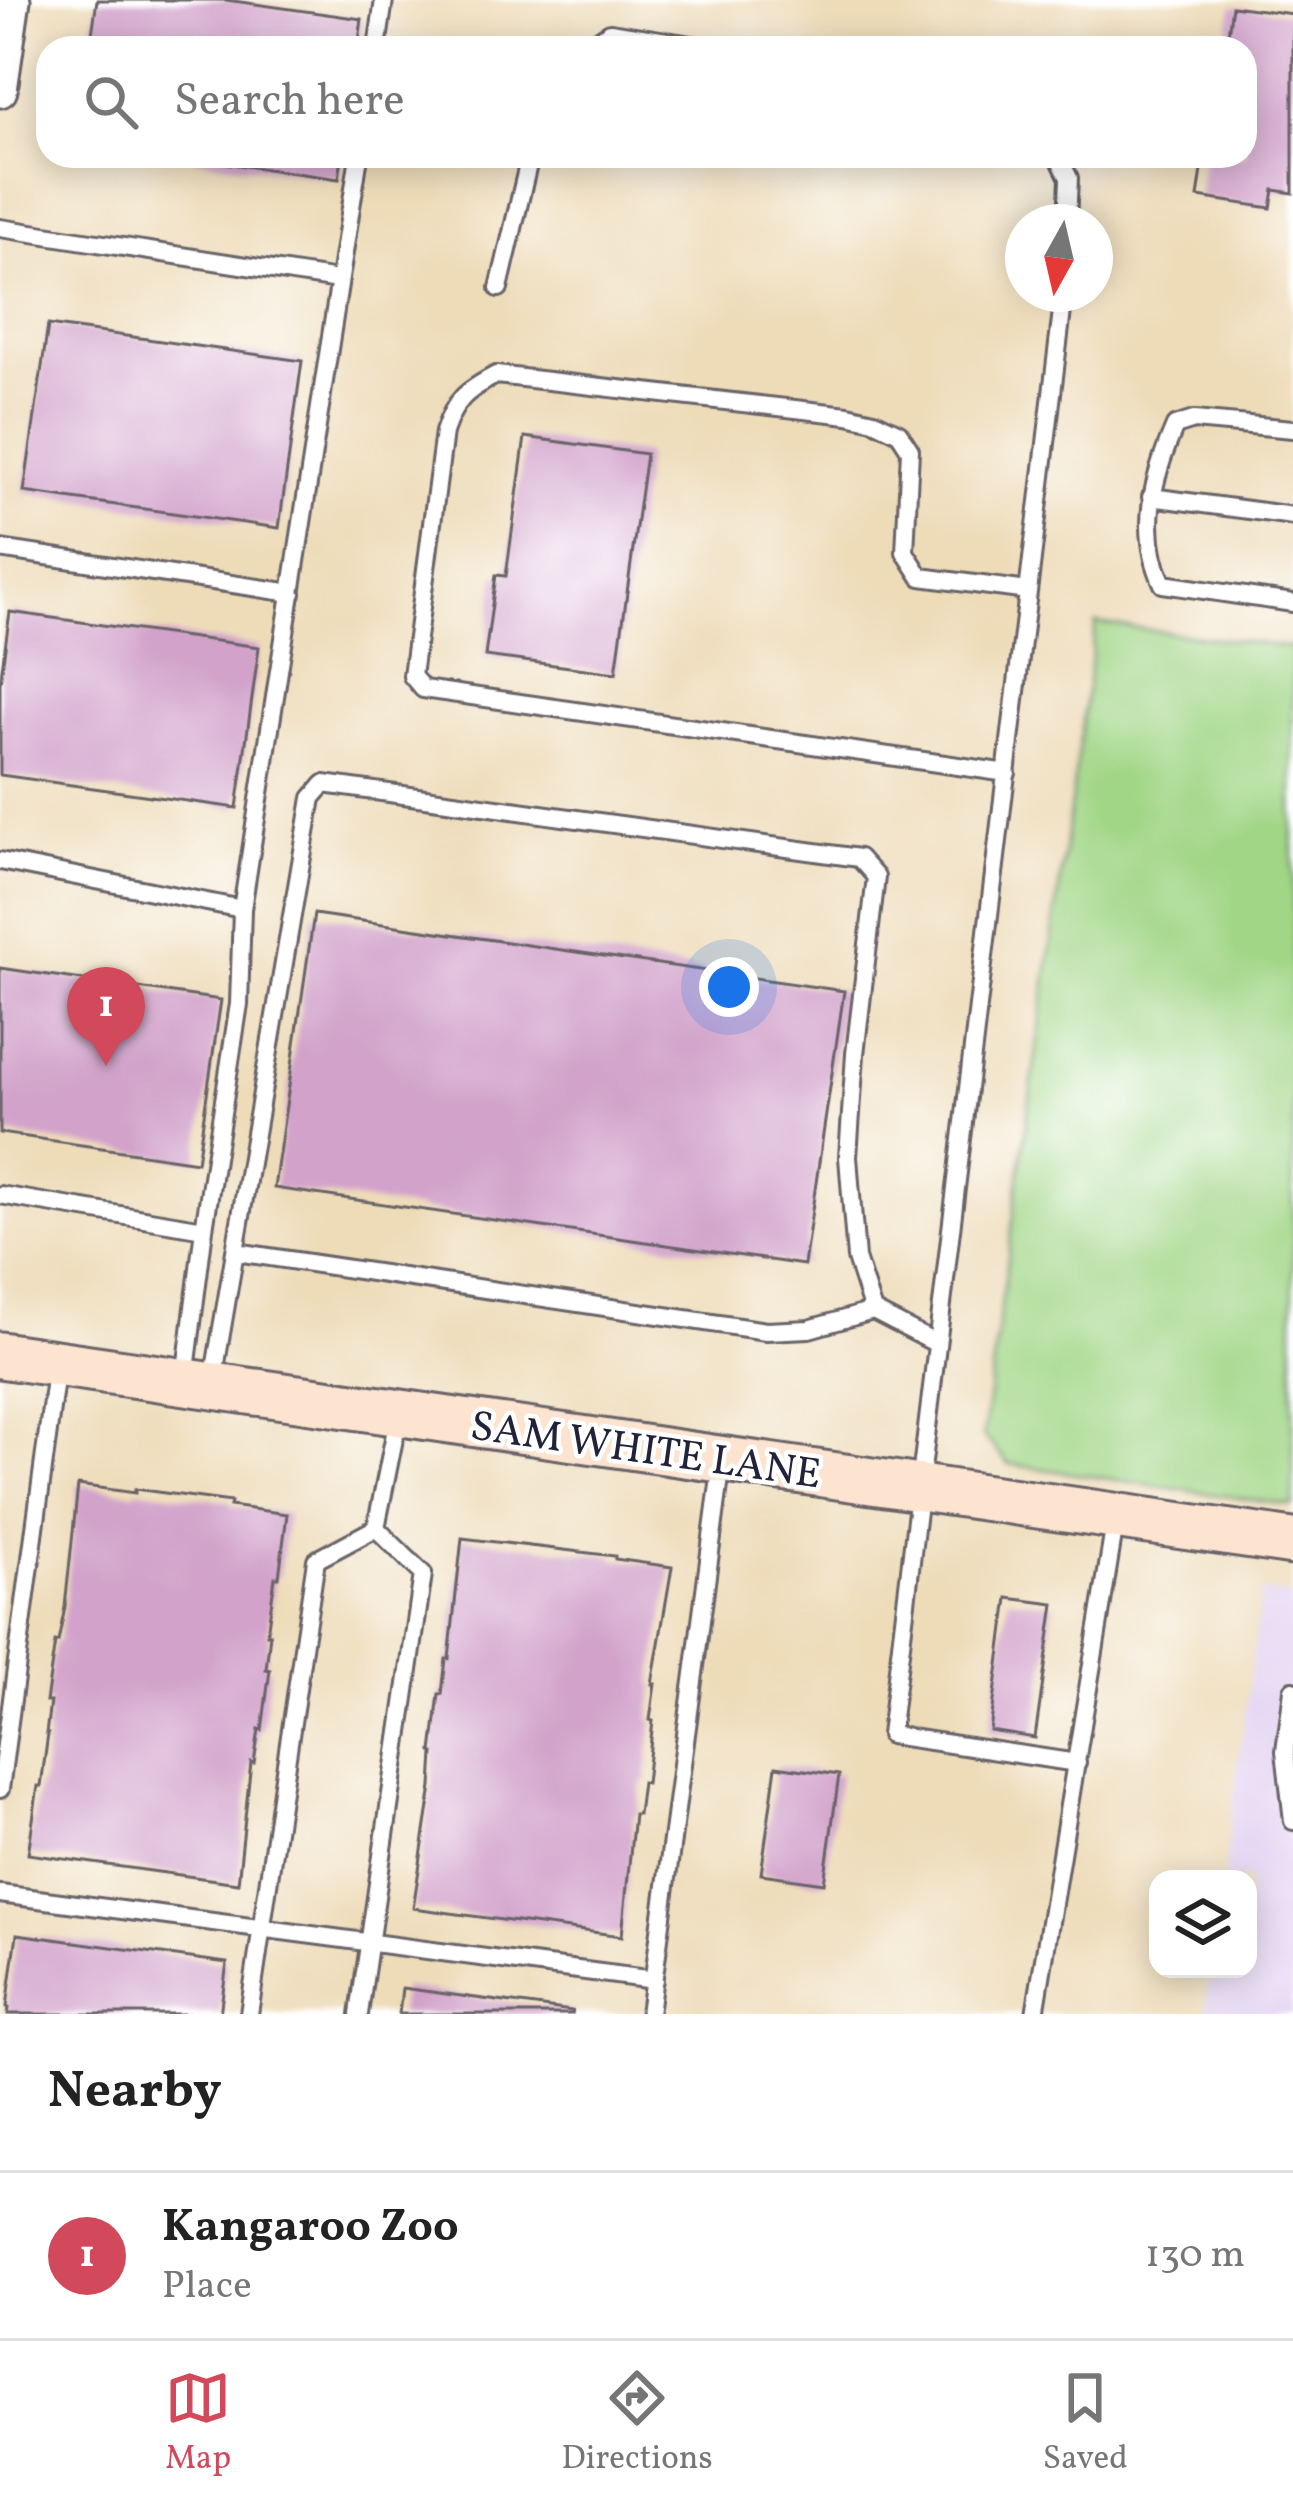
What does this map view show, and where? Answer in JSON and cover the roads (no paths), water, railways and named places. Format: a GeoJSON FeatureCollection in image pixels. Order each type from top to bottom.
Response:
{"type":"FeatureCollection","features":[{"type":"Feature","properties":{"kind":"street"},"geometry":{"type":"LineString","coordinates":[[0,90],[13,0]]}},
{"type":"Feature","properties":{"kind":"street","name":"SAM WHITE LANE"},"geometry":{"type":"LineString","coordinates":[[0,1355],[1293,1542]]}},
{"type":"Feature","properties":{"kind":"lane"},"geometry":{"type":"LineString","coordinates":[[378,36],[384,0]]}},
{"type":"Feature","properties":{"kind":"lane"},"geometry":{"type":"LineString","coordinates":[[604,36],[610,32],[635,36]]}},
{"type":"Feature","properties":{"kind":"lane"},"geometry":{"type":"LineString","coordinates":[[198,1383],[204,1229],[239,1004],[242,909],[357,168]]}},
{"type":"Feature","properties":{"kind":"lane"},"geometry":{"type":"LineString","coordinates":[[499,288],[527,168]]}},
{"type":"Feature","properties":{"kind":"lane"},"geometry":{"type":"LineString","coordinates":[[1064,168],[1069,178],[1068,204]]}},
{"type":"Feature","properties":{"kind":"lane"},"geometry":{"type":"LineString","coordinates":[[0,228],[338,280]]}},
{"type":"Feature","properties":{"kind":"lane"},"geometry":{"type":"LineString","coordinates":[[1062,312],[890,1735],[1077,1763]]}},
{"type":"Feature","properties":{"kind":"lane"},"geometry":{"type":"LineString","coordinates":[[1006,773],[424,689],[412,676],[444,431],[453,405],[496,375],[874,421],[898,433],[910,451],[905,552],[921,578],[1028,591]]}},
{"type":"Feature","properties":{"kind":"lane"},"geometry":{"type":"LineString","coordinates":[[1293,429],[1194,420],[1175,426],[1148,506],[1156,569],[1163,584],[1293,603]]}},
{"type":"Feature","properties":{"kind":"lane"},"geometry":{"type":"LineString","coordinates":[[1151,497],[1293,516]]}},
{"type":"Feature","properties":{"kind":"lane"},"geometry":{"type":"LineString","coordinates":[[0,549],[292,593]]}},
{"type":"Feature","properties":{"kind":"lane"},"geometry":{"type":"LineString","coordinates":[[198,1383],[236,1252],[312,798],[324,784],[859,858],[876,877],[848,1157],[856,1258],[873,1311]]}},
{"type":"Feature","properties":{"kind":"lane"},"geometry":{"type":"LineString","coordinates":[[0,861],[242,909]]}},
{"type":"Feature","properties":{"kind":"lane"},"geometry":{"type":"LineString","coordinates":[[0,1195],[204,1229]]}},
{"type":"Feature","properties":{"kind":"lane"},"geometry":{"type":"LineString","coordinates":[[236,1252],[766,1331],[809,1329],[873,1311],[937,1344]]}},
{"type":"Feature","properties":{"kind":"lane"},"geometry":{"type":"LineString","coordinates":[[0,1789],[57,1363]]}},
{"type":"Feature","properties":{"kind":"lane"},"geometry":{"type":"LineString","coordinates":[[376,1528],[399,1413]]}},
{"type":"Feature","properties":{"kind":"lane"},"geometry":{"type":"LineString","coordinates":[[650,2014],[722,1459]]}},
{"type":"Feature","properties":{"kind":"lane"},"geometry":{"type":"LineString","coordinates":[[1035,2014],[1116,1516]]}},
{"type":"Feature","properties":{"kind":"lane"},"geometry":{"type":"LineString","coordinates":[[249,2014],[316,1560],[376,1528]]}},
{"type":"Feature","properties":{"kind":"lane"},"geometry":{"type":"LineString","coordinates":[[358,2014],[423,1574],[376,1528]]}},
{"type":"Feature","properties":{"kind":"lane"},"geometry":{"type":"LineString","coordinates":[[1293,1690],[1285,1751],[1293,1821]]}},
{"type":"Feature","properties":{"kind":"lane"},"geometry":{"type":"LineString","coordinates":[[0,1894],[654,1980]]}},
{"type":"Feature","properties":{"kind":"place","name":"Kangaroo Zoo"},"geometry":{"type":"Point","coordinates":[106,1066]}}]}
